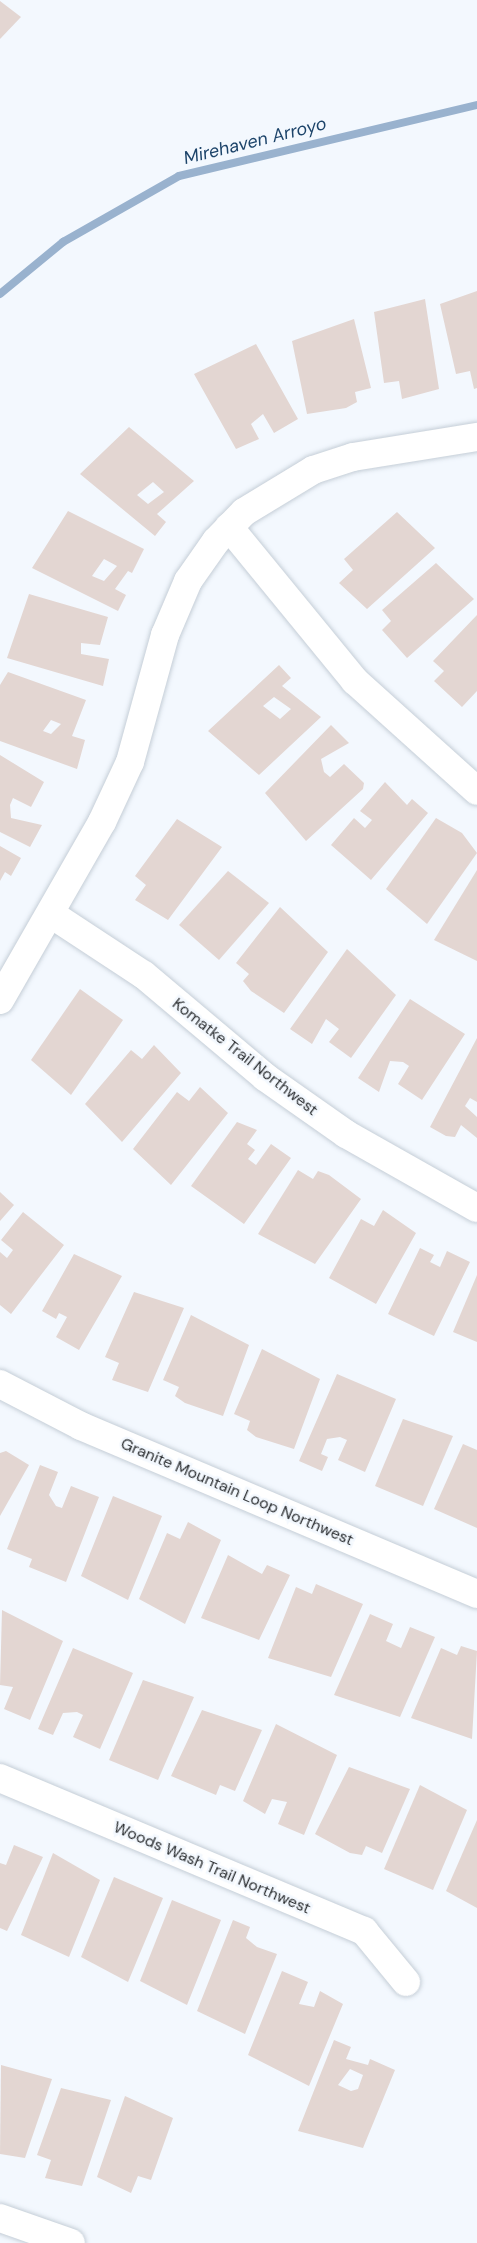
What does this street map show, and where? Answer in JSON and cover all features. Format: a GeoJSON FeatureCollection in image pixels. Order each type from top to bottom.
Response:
{"type":"FeatureCollection","features":[{"type":"Feature","properties":{"kind":"street"},"geometry":{"type":"LineString","coordinates":[[0,1000],[51,914],[130,762],[165,635],[188,581],[229,527],[313,470],[353,457],[477,438]]}},
{"type":"Feature","properties":{"kind":"street"},"geometry":{"type":"LineString","coordinates":[[229,527],[355,681],[477,791]]}},
{"type":"Feature","properties":{"kind":"street","name":"Komatke Trail Northwest"},"geometry":{"type":"LineString","coordinates":[[51,914],[144,975],[265,1077],[346,1134],[477,1208]]}},
{"type":"Feature","properties":{"kind":"street","name":"Granite Mountain Loop Northwest"},"geometry":{"type":"LineString","coordinates":[[0,1384],[81,1426],[477,1594]]}},
{"type":"Feature","properties":{"kind":"street","name":"Woods Wash Trail Northwest"},"geometry":{"type":"LineString","coordinates":[[0,1778],[364,1931],[406,1982]]}},
{"type":"Feature","properties":{"kind":"street"},"geometry":{"type":"LineString","coordinates":[[0,2218],[71,2243]]}},
{"type":"Feature","properties":{"kind":"building"},"geometry":{"type":"Polygon","coordinates":[[[0,1],[21,17],[0,39],[0,1]]]}},
{"type":"Feature","properties":{"kind":"building"},"geometry":{"type":"Polygon","coordinates":[[[477,291],[477,388],[474,389],[470,371],[456,374],[440,304],[477,291]]]}},
{"type":"Feature","properties":{"kind":"building"},"geometry":{"type":"Polygon","coordinates":[[[425,299],[439,389],[402,399],[399,381],[384,383],[374,312],[425,299]]]}},
{"type":"Feature","properties":{"kind":"building"},"geometry":{"type":"Polygon","coordinates":[[[354,319],[371,388],[355,392],[357,402],[346,408],[307,414],[292,341],[354,319]]]}},
{"type":"Feature","properties":{"kind":"building"},"geometry":{"type":"Polygon","coordinates":[[[256,344],[298,419],[274,433],[263,414],[251,424],[259,439],[236,449],[194,374],[256,344]]]}},
{"type":"Feature","properties":{"kind":"building"},"geometry":{"type":"Polygon","coordinates":[[[129,427],[194,481],[157,514],[166,522],[155,536],[80,474],[129,427]],[[153,482],[137,495],[148,504],[164,492],[153,482]]]}},
{"type":"Feature","properties":{"kind":"building"},"geometry":{"type":"Polygon","coordinates":[[[68,511],[144,549],[132,573],[128,571],[115,589],[126,595],[118,611],[32,568],[68,511]],[[104,559],[92,576],[104,581],[117,566],[104,559]]]}},
{"type":"Feature","properties":{"kind":"building"},"geometry":{"type":"Polygon","coordinates":[[[397,512],[435,548],[367,609],[339,583],[353,570],[344,559],[397,512]]]}},
{"type":"Feature","properties":{"kind":"building"},"geometry":{"type":"Polygon","coordinates":[[[436,563],[474,599],[407,658],[382,630],[391,621],[382,610],[436,563]]]}},
{"type":"Feature","properties":{"kind":"building"},"geometry":{"type":"Polygon","coordinates":[[[29,594],[108,617],[100,645],[81,643],[81,654],[109,659],[103,686],[7,658],[29,594]]]}},
{"type":"Feature","properties":{"kind":"building"},"geometry":{"type":"Polygon","coordinates":[[[477,615],[477,691],[462,707],[434,681],[444,671],[433,661],[477,615]]]}},
{"type":"Feature","properties":{"kind":"building"},"geometry":{"type":"Polygon","coordinates":[[[279,665],[291,678],[282,686],[321,717],[259,775],[208,731],[279,665]],[[274,697],[263,706],[280,719],[291,709],[274,697]]]}},
{"type":"Feature","properties":{"kind":"building"},"geometry":{"type":"Polygon","coordinates":[[[8,672],[86,700],[72,736],[85,740],[77,769],[0,741],[0,685],[8,672]],[[51,720],[43,731],[51,734],[61,724],[51,720]]]}},
{"type":"Feature","properties":{"kind":"building"},"geometry":{"type":"Polygon","coordinates":[[[331,725],[349,743],[321,759],[324,772],[330,777],[344,764],[364,783],[363,789],[306,841],[265,793],[331,725]]]}},
{"type":"Feature","properties":{"kind":"building"},"geometry":{"type":"Polygon","coordinates":[[[0,755],[44,782],[31,807],[13,798],[10,805],[11,818],[42,825],[30,847],[0,832],[0,755]]]}},
{"type":"Feature","properties":{"kind":"building"},"geometry":{"type":"Polygon","coordinates":[[[385,782],[407,805],[412,799],[428,813],[371,880],[331,845],[354,818],[365,828],[372,820],[360,811],[385,782]]]}},
{"type":"Feature","properties":{"kind":"building"},"geometry":{"type":"Polygon","coordinates":[[[436,818],[462,833],[477,853],[427,924],[386,889],[436,818]]]}},
{"type":"Feature","properties":{"kind":"building"},"geometry":{"type":"Polygon","coordinates":[[[177,819],[222,847],[168,920],[135,900],[146,885],[135,876],[177,819]]]}},
{"type":"Feature","properties":{"kind":"building"},"geometry":{"type":"Polygon","coordinates":[[[0,846],[21,858],[11,876],[5,872],[0,881],[0,846]]]}},
{"type":"Feature","properties":{"kind":"building"},"geometry":{"type":"Polygon","coordinates":[[[477,870],[477,961],[434,940],[477,870]]]}},
{"type":"Feature","properties":{"kind":"building"},"geometry":{"type":"Polygon","coordinates":[[[228,871],[269,903],[219,960],[179,925],[228,871]]]}},
{"type":"Feature","properties":{"kind":"building"},"geometry":{"type":"Polygon","coordinates":[[[280,907],[328,952],[284,1013],[251,991],[243,981],[249,974],[236,963],[280,907]]]}},
{"type":"Feature","properties":{"kind":"building"},"geometry":{"type":"Polygon","coordinates":[[[347,949],[396,995],[351,1058],[329,1042],[339,1029],[326,1019],[312,1044],[290,1029],[347,949]]]}},
{"type":"Feature","properties":{"kind":"building"},"geometry":{"type":"Polygon","coordinates":[[[80,989],[123,1020],[71,1095],[31,1060],[80,989]]]}},
{"type":"Feature","properties":{"kind":"building"},"geometry":{"type":"Polygon","coordinates":[[[410,999],[465,1034],[422,1100],[398,1084],[409,1066],[403,1062],[390,1061],[379,1092],[358,1078],[410,999]]]}},
{"type":"Feature","properties":{"kind":"building"},"geometry":{"type":"Polygon","coordinates":[[[477,1038],[477,1102],[470,1098],[465,1106],[477,1117],[477,1138],[461,1125],[455,1137],[446,1136],[430,1127],[477,1038]]]}},
{"type":"Feature","properties":{"kind":"building"},"geometry":{"type":"Polygon","coordinates":[[[154,1045],[181,1073],[122,1142],[85,1104],[131,1050],[142,1059],[154,1045]]]}},
{"type":"Feature","properties":{"kind":"building"},"geometry":{"type":"Polygon","coordinates":[[[200,1087],[228,1113],[171,1185],[133,1149],[177,1092],[189,1101],[200,1087]]]}},
{"type":"Feature","properties":{"kind":"building"},"geometry":{"type":"Polygon","coordinates":[[[237,1122],[257,1130],[247,1144],[255,1150],[248,1159],[256,1165],[271,1144],[291,1158],[244,1224],[191,1186],[237,1122]]]}},
{"type":"Feature","properties":{"kind":"building"},"geometry":{"type":"Polygon","coordinates":[[[298,1170],[313,1179],[318,1171],[329,1175],[361,1199],[315,1264],[258,1234],[298,1170]]]}},
{"type":"Feature","properties":{"kind":"building"},"geometry":{"type":"Polygon","coordinates":[[[0,1192],[14,1205],[0,1221],[0,1192]]]}},
{"type":"Feature","properties":{"kind":"building"},"geometry":{"type":"Polygon","coordinates":[[[383,1210],[416,1233],[376,1304],[329,1278],[361,1219],[374,1226],[383,1210]]]}},
{"type":"Feature","properties":{"kind":"building"},"geometry":{"type":"Polygon","coordinates":[[[23,1212],[64,1245],[11,1314],[0,1305],[0,1252],[7,1258],[13,1250],[1,1240],[23,1212]]]}},
{"type":"Feature","properties":{"kind":"building"},"geometry":{"type":"Polygon","coordinates":[[[420,1248],[434,1255],[430,1262],[440,1267],[447,1251],[470,1262],[434,1336],[388,1314],[420,1248]]]}},
{"type":"Feature","properties":{"kind":"building"},"geometry":{"type":"Polygon","coordinates":[[[74,1254],[122,1276],[79,1350],[56,1337],[67,1317],[59,1313],[56,1319],[42,1311],[74,1254]]]}},
{"type":"Feature","properties":{"kind":"building"},"geometry":{"type":"Polygon","coordinates":[[[477,1275],[477,1342],[453,1332],[477,1275]]]}},
{"type":"Feature","properties":{"kind":"building"},"geometry":{"type":"Polygon","coordinates":[[[134,1292],[184,1308],[148,1392],[112,1380],[119,1363],[105,1357],[134,1292]]]}},
{"type":"Feature","properties":{"kind":"building"},"geometry":{"type":"Polygon","coordinates":[[[191,1315],[249,1345],[223,1416],[185,1403],[175,1396],[179,1387],[163,1380],[191,1315]]]}},
{"type":"Feature","properties":{"kind":"building"},"geometry":{"type":"Polygon","coordinates":[[[262,1349],[320,1379],[294,1449],[256,1437],[247,1430],[250,1421],[234,1414],[262,1349]]]}},
{"type":"Feature","properties":{"kind":"building"},"geometry":{"type":"Polygon","coordinates":[[[337,1374],[396,1399],[365,1472],[338,1460],[347,1440],[340,1437],[327,1439],[321,1454],[328,1457],[322,1471],[299,1461],[337,1374]]]}},
{"type":"Feature","properties":{"kind":"building"},"geometry":{"type":"Polygon","coordinates":[[[403,1419],[453,1436],[423,1506],[375,1486],[403,1419]]]}},
{"type":"Feature","properties":{"kind":"building"},"geometry":{"type":"Polygon","coordinates":[[[463,1444],[477,1450],[477,1528],[434,1509],[463,1444]]]}},
{"type":"Feature","properties":{"kind":"building"},"geometry":{"type":"Polygon","coordinates":[[[6,1451],[29,1465],[0,1516],[0,1453],[6,1451]]]}},
{"type":"Feature","properties":{"kind":"building"},"geometry":{"type":"Polygon","coordinates":[[[40,1465],[58,1472],[49,1495],[56,1506],[62,1508],[71,1486],[99,1497],[66,1582],[29,1567],[32,1559],[7,1549],[40,1465]]]}},
{"type":"Feature","properties":{"kind":"building"},"geometry":{"type":"Polygon","coordinates":[[[113,1496],[162,1516],[128,1600],[81,1576],[113,1496]]]}},
{"type":"Feature","properties":{"kind":"building"},"geometry":{"type":"Polygon","coordinates":[[[188,1522],[221,1540],[185,1624],[139,1599],[167,1533],[180,1539],[188,1522]]]}},
{"type":"Feature","properties":{"kind":"building"},"geometry":{"type":"Polygon","coordinates":[[[228,1555],[262,1574],[267,1565],[290,1575],[259,1640],[201,1618],[228,1555]]]}},
{"type":"Feature","properties":{"kind":"building"},"geometry":{"type":"Polygon","coordinates":[[[316,1584],[363,1604],[331,1677],[268,1658],[296,1587],[312,1594],[316,1584]]]}},
{"type":"Feature","properties":{"kind":"building"},"geometry":{"type":"Polygon","coordinates":[[[2,1610],[63,1641],[30,1720],[4,1709],[13,1687],[0,1685],[2,1610]]]}},
{"type":"Feature","properties":{"kind":"building"},"geometry":{"type":"Polygon","coordinates":[[[370,1614],[393,1624],[386,1641],[401,1648],[410,1627],[435,1637],[400,1717],[334,1695],[370,1614]]]}},
{"type":"Feature","properties":{"kind":"building"},"geometry":{"type":"Polygon","coordinates":[[[461,1646],[477,1651],[472,1739],[411,1718],[441,1648],[457,1655],[461,1646]]]}},
{"type":"Feature","properties":{"kind":"building"},"geometry":{"type":"Polygon","coordinates":[[[73,1648],[133,1673],[100,1749],[73,1737],[83,1715],[77,1712],[63,1713],[53,1735],[38,1729],[73,1648]]]}},
{"type":"Feature","properties":{"kind":"building"},"geometry":{"type":"Polygon","coordinates":[[[143,1680],[194,1697],[158,1780],[109,1760],[143,1680]]]}},
{"type":"Feature","properties":{"kind":"building"},"geometry":{"type":"Polygon","coordinates":[[[202,1710],[262,1730],[235,1791],[220,1785],[216,1795],[171,1776],[202,1710]]]}},
{"type":"Feature","properties":{"kind":"building"},"geometry":{"type":"Polygon","coordinates":[[[276,1724],[337,1755],[304,1835],[278,1824],[287,1802],[272,1799],[265,1814],[243,1801],[276,1724]]]}},
{"type":"Feature","properties":{"kind":"building"},"geometry":{"type":"Polygon","coordinates":[[[349,1767],[410,1789],[382,1853],[366,1846],[362,1855],[350,1853],[315,1834],[349,1767]]]}},
{"type":"Feature","properties":{"kind":"building"},"geometry":{"type":"Polygon","coordinates":[[[420,1785],[467,1810],[433,1890],[384,1869],[420,1785]]]}},
{"type":"Feature","properties":{"kind":"building"},"geometry":{"type":"Polygon","coordinates":[[[477,1820],[477,1908],[446,1891],[477,1820]]]}},
{"type":"Feature","properties":{"kind":"building"},"geometry":{"type":"Polygon","coordinates":[[[14,1845],[43,1857],[7,1931],[0,1928],[0,1863],[6,1865],[14,1845]]]}},
{"type":"Feature","properties":{"kind":"building"},"geometry":{"type":"Polygon","coordinates":[[[53,1853],[100,1880],[69,1957],[21,1935],[53,1853]]]}},
{"type":"Feature","properties":{"kind":"building"},"geometry":{"type":"Polygon","coordinates":[[[114,1877],[163,1898],[128,1982],[81,1957],[114,1877]]]}},
{"type":"Feature","properties":{"kind":"building"},"geometry":{"type":"Polygon","coordinates":[[[172,1900],[221,1920],[187,2005],[140,1981],[172,1900]]]}},
{"type":"Feature","properties":{"kind":"building"},"geometry":{"type":"Polygon","coordinates":[[[233,1920],[250,1927],[246,1938],[257,1947],[277,1954],[245,2034],[197,2011],[233,1920]]]}},
{"type":"Feature","properties":{"kind":"building"},"geometry":{"type":"Polygon","coordinates":[[[282,1971],[308,1982],[299,2004],[314,2007],[320,1991],[343,2004],[309,2086],[248,2055],[282,1971]]]}},
{"type":"Feature","properties":{"kind":"building"},"geometry":{"type":"Polygon","coordinates":[[[334,2040],[351,2047],[346,2059],[368,2065],[370,2059],[395,2070],[363,2148],[298,2131],[334,2040]],[[350,2069],[338,2085],[351,2091],[358,2089],[363,2075],[350,2069]]]}},
{"type":"Feature","properties":{"kind":"building"},"geometry":{"type":"Polygon","coordinates":[[[1,2065],[52,2079],[25,2158],[0,2154],[1,2065]]]}},
{"type":"Feature","properties":{"kind":"building"},"geometry":{"type":"Polygon","coordinates":[[[61,2088],[111,2100],[82,2186],[45,2178],[51,2160],[37,2155],[61,2088]]]}},
{"type":"Feature","properties":{"kind":"building"},"geometry":{"type":"Polygon","coordinates":[[[125,2096],[173,2118],[151,2180],[138,2176],[131,2193],[97,2177],[125,2096]]]}},
{"type":"Feature","properties":{"kind":"waterway","name":"Mirehaven Arroyo"},"geometry":{"type":"LineString","coordinates":[[0,294],[63,242],[179,176],[477,105]]}}]}
